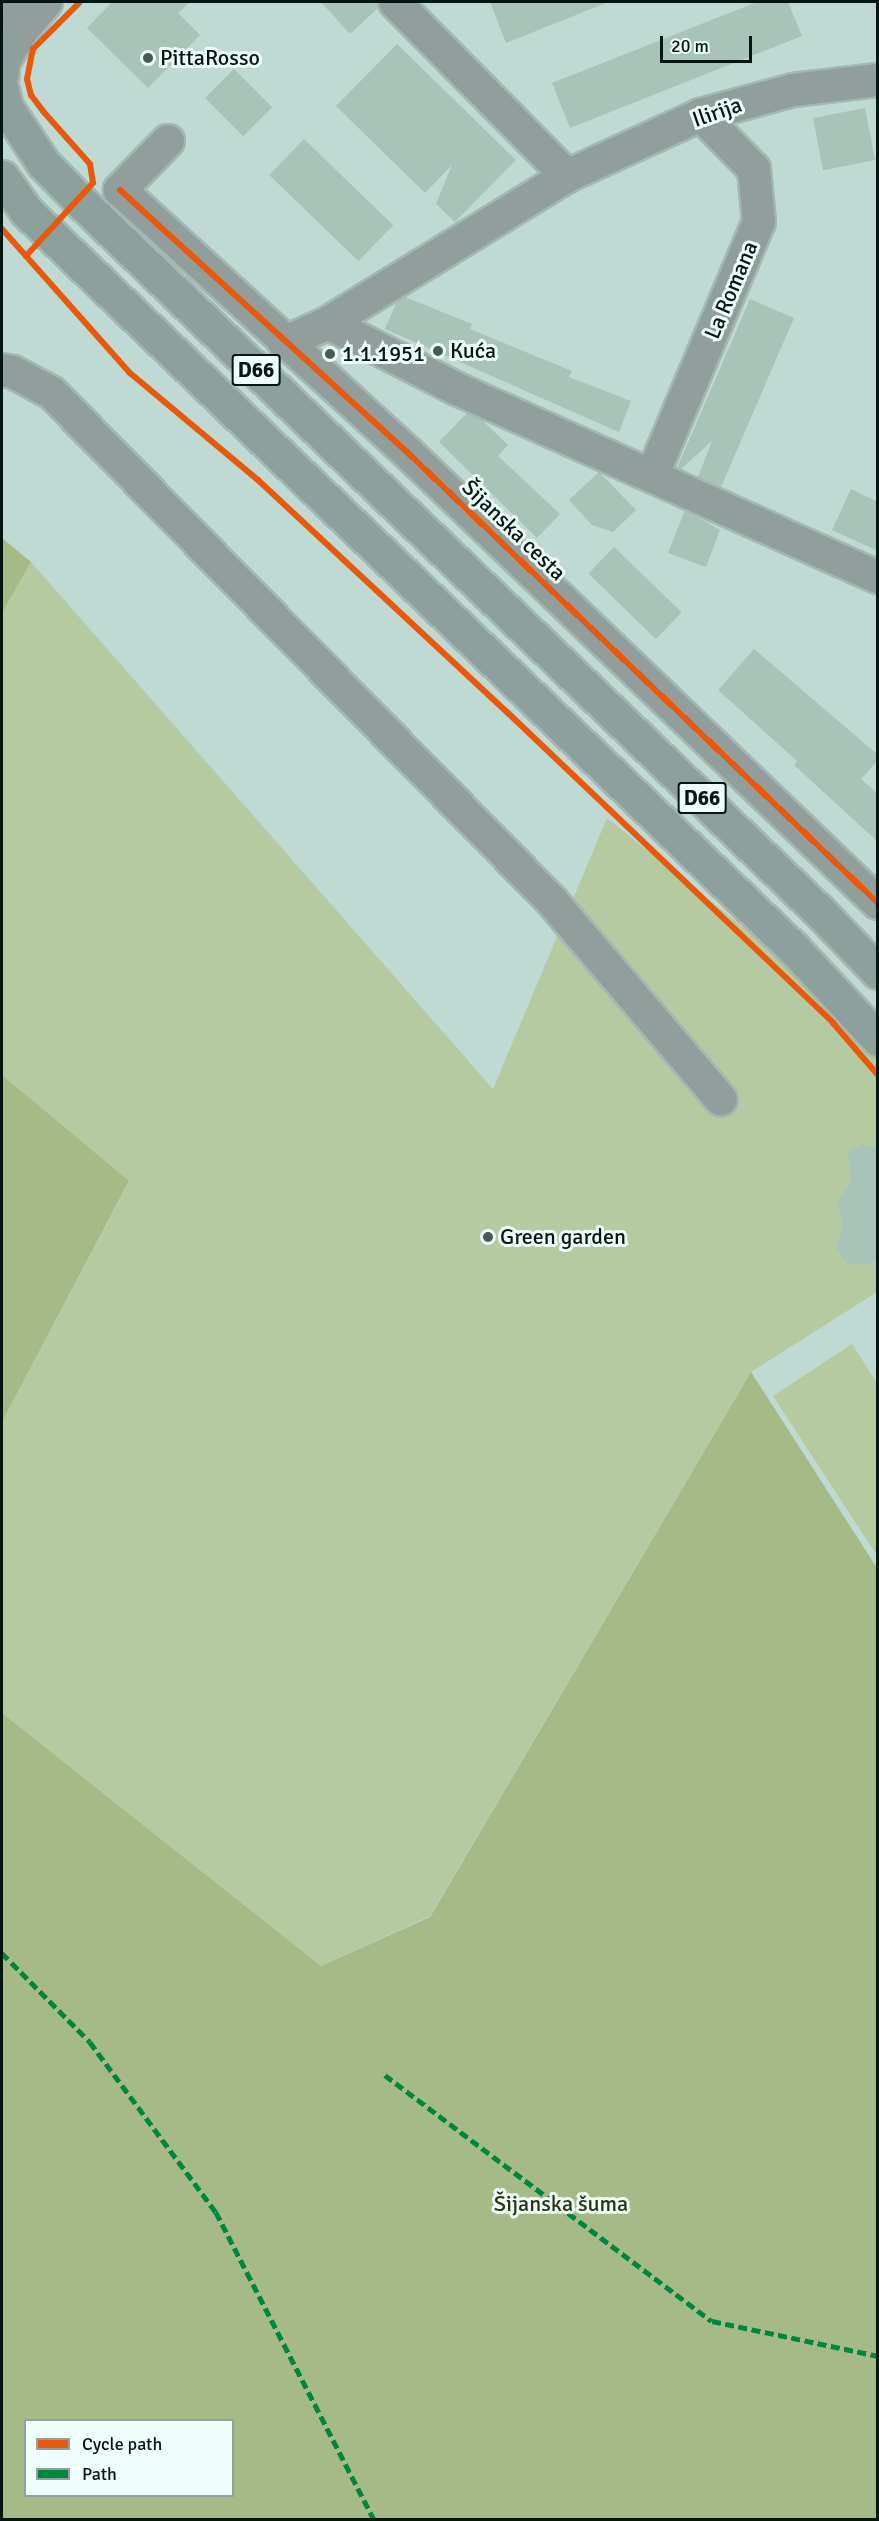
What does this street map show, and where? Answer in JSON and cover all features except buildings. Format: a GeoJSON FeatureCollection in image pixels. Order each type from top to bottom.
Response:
{"type":"FeatureCollection","features":[{"type":"Feature","properties":{"kind":"main road","name":"D66"},"geometry":{"type":"LineString","coordinates":[[2,66],[6,107],[43,163]]}},
{"type":"Feature","properties":{"kind":"main road","name":"D66"},"geometry":{"type":"LineString","coordinates":[[2,133],[14,145],[43,163],[821,913],[878,972]]}},
{"type":"Feature","properties":{"kind":"main road","name":"D66"},"geometry":{"type":"LineString","coordinates":[[2,177],[14,204],[787,941],[878,1039]]}},
{"type":"Feature","properties":{"kind":"street"},"geometry":{"type":"LineString","coordinates":[[2,6],[17,2]]}},
{"type":"Feature","properties":{"kind":"street"},"geometry":{"type":"LineString","coordinates":[[2,66],[21,32],[46,2]]}},
{"type":"Feature","properties":{"kind":"street"},"geometry":{"type":"LineString","coordinates":[[395,2],[567,176]]}},
{"type":"Feature","properties":{"kind":"street","name":"Ilirija"},"geometry":{"type":"LineString","coordinates":[[284,343],[328,323],[567,176],[701,116],[793,90],[878,80]]}},
{"type":"Feature","properties":{"kind":"street","name":"La Romana"},"geometry":{"type":"LineString","coordinates":[[652,476],[759,222],[754,169],[701,116]]}},
{"type":"Feature","properties":{"kind":"street","name":"Šijanska cesta"},"geometry":{"type":"LineString","coordinates":[[168,141],[120,190],[284,343],[407,452],[878,903]]}},
{"type":"Feature","properties":{"kind":"street"},"geometry":{"type":"LineString","coordinates":[[328,323],[457,388],[878,577]]}},
{"type":"Feature","properties":{"kind":"street"},"geometry":{"type":"LineString","coordinates":[[2,370],[13,372],[52,393],[551,900],[721,1100]]}},
{"type":"Feature","properties":{"kind":"green space"},"geometry":{"type":"Polygon","coordinates":[[[2,538],[31,562],[2,613],[2,538]]]}},
{"type":"Feature","properties":{"kind":"green space","name":"Green garden"},"geometry":{"type":"Polygon","coordinates":[[[31,562],[493,1089],[607,818],[798,971],[877,1052],[877,1292],[751,1372],[430,1916],[321,1966],[2,1713],[2,1422],[129,1182],[2,1075],[2,613],[31,562]]]}},
{"type":"Feature","properties":{"kind":"green space"},"geometry":{"type":"Polygon","coordinates":[[[2,1075],[129,1181],[2,1422],[2,1075]]]}},
{"type":"Feature","properties":{"kind":"green space"},"geometry":{"type":"Polygon","coordinates":[[[852,1344],[877,1383],[876,1554],[773,1396],[852,1344]]]}},
{"type":"Feature","properties":{"kind":"green space","name":"Šijanska šuma"},"geometry":{"type":"Polygon","coordinates":[[[751,1372],[877,1568],[877,2519],[2,2519],[2,1713],[321,1966],[430,1917],[751,1372]]]}},
{"type":"Feature","properties":{"kind":"marked path"},"geometry":{"type":"LineString","coordinates":[[2,1953],[90,2042],[216,2212],[374,2520]]}},
{"type":"Feature","properties":{"kind":"marked path"},"geometry":{"type":"LineString","coordinates":[[385,2075],[712,2321],[878,2356]]}},
{"type":"Feature","properties":{"kind":"cycle path"},"geometry":{"type":"LineString","coordinates":[[26,256],[93,183],[90,164],[31,95],[27,79],[33,49],[80,2]]}},
{"type":"Feature","properties":{"kind":"cycle path"},"geometry":{"type":"LineString","coordinates":[[120,190],[407,452],[878,903]]}},
{"type":"Feature","properties":{"kind":"cycle path"},"geometry":{"type":"LineString","coordinates":[[2,229],[130,373],[258,480],[508,713],[833,1023],[878,1075]]}},
{"type":"Feature","properties":{"kind":"place","name":"PittaRosso"},"geometry":{"type":"Point","coordinates":[148,58]}},
{"type":"Feature","properties":{"kind":"place","name":"Kuća"},"geometry":{"type":"Point","coordinates":[438,351]}},
{"type":"Feature","properties":{"kind":"place","name":"1.1.1951"},"geometry":{"type":"Point","coordinates":[330,354]}},
{"type":"Feature","properties":{"kind":"place","name":"Green garden"},"geometry":{"type":"Point","coordinates":[488,1237]}}]}
